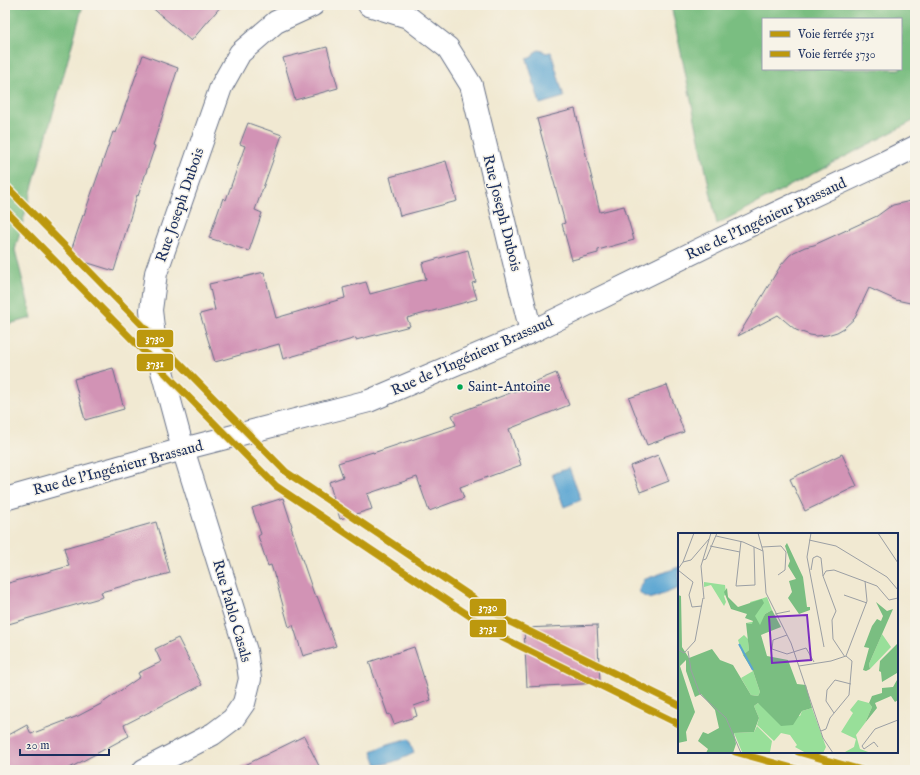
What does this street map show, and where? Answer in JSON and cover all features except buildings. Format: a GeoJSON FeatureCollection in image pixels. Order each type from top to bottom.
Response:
{"type":"FeatureCollection","features":[{"type":"Feature","properties":{"kind":"street","name":"Rue Joseph Dubois"},"geometry":{"type":"LineString","coordinates":[[183,449],[155,345],[151,310],[156,273],[221,86],[240,53],[276,22],[313,5]]}},
{"type":"Feature","properties":{"kind":"street","name":"Rue Joseph Dubois"},"geometry":{"type":"LineString","coordinates":[[369,5],[408,17],[448,48],[471,86],[531,332]]}},
{"type":"Feature","properties":{"kind":"street","name":"Rue de l'Ingénieur Brassaud"},"geometry":{"type":"LineString","coordinates":[[5,499],[183,449],[369,401],[531,332],[710,244],[915,147]]}},
{"type":"Feature","properties":{"kind":"street","name":"Rue Pablo Casals"},"geometry":{"type":"LineString","coordinates":[[144,770],[213,734],[233,719],[244,703],[250,679],[246,651],[183,449]]}},
{"type":"Feature","properties":{"kind":"green space"},"geometry":{"type":"Polygon","coordinates":[[[5,5],[83,5],[15,250],[32,318],[5,325],[5,5]]]}},
{"type":"Feature","properties":{"kind":"green space"},"geometry":{"type":"Polygon","coordinates":[[[671,5],[915,5],[915,120],[717,224],[671,5]]]}},
{"type":"Feature","properties":{"kind":"water"},"geometry":{"type":"Polygon","coordinates":[[[539,50],[546,53],[551,52],[564,97],[540,104],[527,59],[532,57],[535,52],[539,50]]]}},
{"type":"Feature","properties":{"kind":"water"},"geometry":{"type":"Polygon","coordinates":[[[569,468],[581,500],[564,507],[552,474],[569,468]]]}},
{"type":"Feature","properties":{"kind":"water"},"geometry":{"type":"Polygon","coordinates":[[[678,567],[678,588],[650,599],[649,597],[643,596],[640,592],[639,589],[644,582],[643,580],[678,567]]]}},
{"type":"Feature","properties":{"kind":"water"},"geometry":{"type":"Polygon","coordinates":[[[409,739],[414,753],[387,764],[377,765],[372,751],[409,739]]]}},
{"type":"Feature","properties":{"kind":"rail line","name":"3730"},"geometry":{"type":"LineString","coordinates":[[5,185],[286,472],[506,620],[678,705]]}},
{"type":"Feature","properties":{"kind":"rail line","name":"3731"},"geometry":{"type":"LineString","coordinates":[[5,210],[276,486],[501,637],[678,724]]}},
{"type":"Feature","properties":{"kind":"rail line","name":"3731"},"geometry":{"type":"LineString","coordinates":[[739,753],[800,770]]}},
{"type":"Feature","properties":{"kind":"rail line","name":"3730"},"geometry":{"type":"LineString","coordinates":[[802,753],[862,770]]}},
{"type":"Feature","properties":{"kind":"place","name":"Saint-Antoine"},"geometry":{"type":"Point","coordinates":[460,387]}}]}
